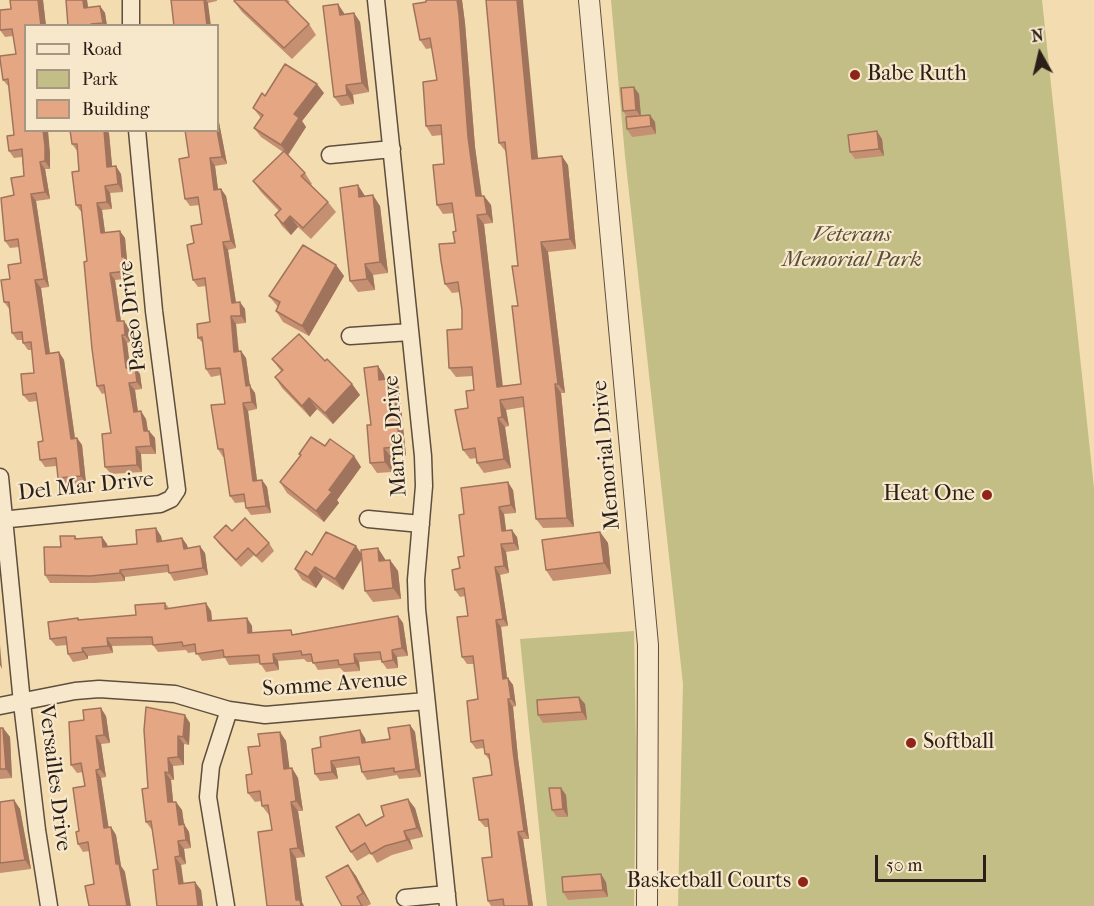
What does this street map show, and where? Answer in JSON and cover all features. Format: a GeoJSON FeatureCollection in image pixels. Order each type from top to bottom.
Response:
{"type":"FeatureCollection","features":[{"type":"Feature","properties":{"kind":"street"},"geometry":{"type":"LineString","coordinates":[[130,0],[130,24]]}},
{"type":"Feature","properties":{"kind":"street","name":"Marne Drive"},"geometry":{"type":"LineString","coordinates":[[376,0],[423,456],[417,609],[447,900]]}},
{"type":"Feature","properties":{"kind":"street","name":"Memorial Drive"},"geometry":{"type":"LineString","coordinates":[[589,0],[648,645],[647,906]]}},
{"type":"Feature","properties":{"kind":"street","name":"Paseo Drive"},"geometry":{"type":"LineString","coordinates":[[137,132],[154,311],[178,478],[175,495]]}},
{"type":"Feature","properties":{"kind":"street"},"geometry":{"type":"LineString","coordinates":[[330,155],[392,149]]}},
{"type":"Feature","properties":{"kind":"street"},"geometry":{"type":"LineString","coordinates":[[350,336],[411,332]]}},
{"type":"Feature","properties":{"kind":"street","name":"Versailles Drive"},"geometry":{"type":"LineString","coordinates":[[0,477],[22,704],[37,830],[49,906]]}},
{"type":"Feature","properties":{"kind":"street","name":"Del Mar Drive"},"geometry":{"type":"LineString","coordinates":[[3,519],[159,504],[175,495]]}},
{"type":"Feature","properties":{"kind":"street"},"geometry":{"type":"LineString","coordinates":[[368,519],[421,524]]}},
{"type":"Feature","properties":{"kind":"street","name":"Somme Avenue"},"geometry":{"type":"LineString","coordinates":[[0,706],[22,704],[75,691],[147,691],[197,699],[229,710],[284,715],[426,701]]}},
{"type":"Feature","properties":{"kind":"street"},"geometry":{"type":"LineString","coordinates":[[226,906],[208,797],[211,766],[229,710]]}},
{"type":"Feature","properties":{"kind":"street"},"geometry":{"type":"LineString","coordinates":[[405,898],[447,900]]}},
{"type":"Feature","properties":{"kind":"street"},"geometry":{"type":"LineString","coordinates":[[43,906],[49,906]]}},
{"type":"Feature","properties":{"kind":"green space","name":"Veterans Memorial Park"},"geometry":{"type":"Polygon","coordinates":[[[611,0],[1042,0],[1094,488],[1094,906],[678,906],[683,684],[625,156],[611,0]]]}},
{"type":"Feature","properties":{"kind":"green space"},"geometry":{"type":"Polygon","coordinates":[[[634,631],[636,750],[634,906],[547,906],[520,639],[634,631]]]}},
{"type":"Feature","properties":{"kind":"building"},"geometry":{"type":"Polygon","coordinates":[[[10,0],[38,0],[41,24],[24,24],[24,132],[43,132],[45,146],[45,161],[40,162],[45,192],[31,194],[44,279],[35,280],[46,354],[59,352],[71,439],[77,438],[81,476],[58,478],[56,458],[40,460],[38,442],[43,441],[36,393],[23,395],[21,374],[34,373],[31,342],[23,343],[22,332],[12,333],[9,302],[4,302],[1,280],[10,279],[8,265],[21,263],[18,239],[5,241],[1,198],[14,195],[11,178],[24,176],[22,149],[9,151],[7,136],[14,135],[8,79],[3,80],[0,59],[0,56],[16,54],[12,29],[0,30],[0,10],[11,9],[10,0]]]}},
{"type":"Feature","properties":{"kind":"building"},"geometry":{"type":"Polygon","coordinates":[[[66,0],[83,0],[84,8],[100,6],[103,23],[68,24],[66,0]]]}},
{"type":"Feature","properties":{"kind":"building"},"geometry":{"type":"Polygon","coordinates":[[[171,0],[204,0],[207,24],[174,24],[171,0]]]}},
{"type":"Feature","properties":{"kind":"building"},"geometry":{"type":"Polygon","coordinates":[[[235,0],[285,0],[309,24],[284,48],[235,0]]]}},
{"type":"Feature","properties":{"kind":"building"},"geometry":{"type":"Polygon","coordinates":[[[426,0],[457,0],[468,137],[476,196],[484,196],[487,214],[477,215],[497,387],[521,384],[512,306],[518,306],[512,266],[518,266],[505,142],[499,143],[486,0],[517,0],[532,159],[562,156],[570,239],[541,242],[558,384],[555,384],[567,518],[536,519],[523,397],[500,400],[502,417],[498,418],[504,459],[477,463],[475,448],[463,450],[455,410],[468,408],[466,391],[474,390],[472,367],[449,368],[447,330],[462,329],[462,310],[458,282],[445,284],[439,244],[455,243],[453,232],[456,231],[452,203],[437,205],[433,165],[444,164],[441,125],[426,126],[423,82],[437,80],[430,38],[420,40],[413,4],[426,2],[426,0]]]}},
{"type":"Feature","properties":{"kind":"building"},"geometry":{"type":"Polygon","coordinates":[[[338,4],[340,15],[354,13],[362,83],[346,85],[347,95],[334,97],[323,6],[338,4]]]}},
{"type":"Feature","properties":{"kind":"building"},"geometry":{"type":"Polygon","coordinates":[[[285,64],[317,84],[294,114],[299,118],[281,145],[254,128],[263,115],[253,108],[262,93],[265,96],[285,64]]]}},
{"type":"Feature","properties":{"kind":"building"},"geometry":{"type":"Polygon","coordinates":[[[634,87],[636,110],[623,111],[621,88],[634,87]]]}},
{"type":"Feature","properties":{"kind":"building"},"geometry":{"type":"Polygon","coordinates":[[[650,115],[651,126],[627,129],[626,117],[650,115]]]}},
{"type":"Feature","properties":{"kind":"building"},"geometry":{"type":"Polygon","coordinates":[[[877,131],[879,149],[850,152],[848,135],[877,131]]]}},
{"type":"Feature","properties":{"kind":"building"},"geometry":{"type":"Polygon","coordinates":[[[70,132],[104,132],[107,167],[116,166],[118,184],[105,186],[107,202],[97,203],[101,233],[120,231],[122,257],[125,257],[127,271],[110,273],[117,321],[124,321],[125,335],[122,335],[126,368],[135,367],[137,382],[129,383],[134,412],[141,411],[144,431],[149,431],[151,446],[136,447],[137,465],[105,467],[102,434],[111,433],[104,385],[97,386],[92,349],[81,205],[76,205],[72,172],[79,171],[77,144],[72,144],[70,132]]]}},
{"type":"Feature","properties":{"kind":"building"},"geometry":{"type":"Polygon","coordinates":[[[185,132],[217,132],[222,157],[210,158],[214,190],[221,189],[231,241],[223,242],[232,303],[240,302],[241,316],[231,316],[234,352],[241,351],[246,386],[250,385],[252,402],[243,403],[253,481],[262,480],[266,506],[246,508],[244,494],[230,496],[223,449],[218,449],[211,405],[225,404],[220,368],[206,369],[202,337],[198,338],[197,324],[210,322],[205,278],[193,280],[187,245],[194,243],[191,226],[202,224],[198,197],[185,199],[179,159],[189,157],[185,132]]]}},
{"type":"Feature","properties":{"kind":"building"},"geometry":{"type":"Polygon","coordinates":[[[284,151],[305,173],[301,176],[328,202],[303,228],[290,216],[283,224],[275,215],[281,209],[253,181],[284,151]]]}},
{"type":"Feature","properties":{"kind":"building"},"geometry":{"type":"Polygon","coordinates":[[[358,185],[359,197],[373,195],[380,262],[365,264],[367,279],[350,281],[340,188],[358,185]]]}},
{"type":"Feature","properties":{"kind":"building"},"geometry":{"type":"Polygon","coordinates":[[[303,245],[336,265],[302,326],[276,311],[280,302],[269,296],[303,245]]]}},
{"type":"Feature","properties":{"kind":"building"},"geometry":{"type":"Polygon","coordinates":[[[299,334],[352,384],[325,413],[309,398],[302,406],[275,377],[283,370],[272,359],[299,334]]]}},
{"type":"Feature","properties":{"kind":"building"},"geometry":{"type":"Polygon","coordinates":[[[378,366],[379,380],[393,378],[400,447],[384,448],[385,462],[370,463],[367,425],[371,425],[364,368],[378,366]]]}},
{"type":"Feature","properties":{"kind":"building"},"geometry":{"type":"Polygon","coordinates":[[[311,437],[325,446],[330,439],[354,456],[329,490],[332,492],[316,511],[280,482],[301,455],[299,454],[311,437]]]}},
{"type":"Feature","properties":{"kind":"building"},"geometry":{"type":"Polygon","coordinates":[[[508,482],[511,505],[499,507],[502,531],[512,530],[514,543],[501,544],[504,566],[495,567],[503,619],[496,620],[503,679],[508,678],[511,699],[508,699],[513,751],[524,831],[518,832],[529,906],[504,906],[503,899],[488,901],[482,858],[492,857],[488,819],[479,820],[473,778],[492,775],[489,754],[485,754],[483,740],[471,742],[467,701],[478,699],[473,656],[462,657],[457,617],[468,616],[464,588],[455,590],[452,570],[460,568],[458,557],[464,556],[459,515],[464,514],[461,488],[508,482]]]}},
{"type":"Feature","properties":{"kind":"building"},"geometry":{"type":"Polygon","coordinates":[[[245,518],[269,543],[256,556],[248,548],[236,560],[214,537],[226,525],[232,531],[245,518]]]}},
{"type":"Feature","properties":{"kind":"building"},"geometry":{"type":"Polygon","coordinates":[[[156,528],[157,542],[182,538],[184,549],[200,546],[203,568],[169,573],[168,565],[90,576],[45,575],[44,547],[61,547],[60,536],[75,536],[75,539],[102,537],[103,547],[137,544],[136,530],[156,528]]]}},
{"type":"Feature","properties":{"kind":"building"},"geometry":{"type":"Polygon","coordinates":[[[326,532],[356,546],[335,579],[315,567],[308,577],[295,569],[306,551],[312,555],[326,532]]]}},
{"type":"Feature","properties":{"kind":"building"},"geometry":{"type":"Polygon","coordinates":[[[600,532],[604,563],[546,570],[542,540],[600,532]]]}},
{"type":"Feature","properties":{"kind":"building"},"geometry":{"type":"Polygon","coordinates":[[[378,548],[379,561],[390,560],[393,588],[365,591],[361,550],[378,548]]]}},
{"type":"Feature","properties":{"kind":"building"},"geometry":{"type":"Polygon","coordinates":[[[165,603],[165,609],[206,603],[208,621],[247,618],[248,633],[291,630],[292,635],[398,616],[402,648],[392,650],[393,660],[382,662],[380,652],[354,654],[355,663],[339,665],[338,660],[313,663],[311,654],[302,655],[301,651],[273,654],[274,663],[260,664],[259,655],[224,657],[223,650],[196,654],[195,644],[183,646],[182,642],[153,645],[152,637],[107,638],[108,646],[82,648],[83,652],[68,654],[66,637],[50,639],[48,622],[136,615],[135,605],[165,603]]]}},
{"type":"Feature","properties":{"kind":"building"},"geometry":{"type":"Polygon","coordinates":[[[579,697],[582,712],[538,715],[537,700],[579,697]]]}},
{"type":"Feature","properties":{"kind":"building"},"geometry":{"type":"Polygon","coordinates":[[[146,707],[185,715],[183,737],[178,736],[178,757],[168,758],[169,773],[165,772],[168,802],[176,802],[179,825],[184,824],[186,840],[178,841],[180,856],[175,857],[179,884],[195,882],[198,906],[157,906],[153,870],[158,869],[151,821],[146,822],[142,789],[148,788],[144,730],[146,707]]]}},
{"type":"Feature","properties":{"kind":"building"},"geometry":{"type":"Polygon","coordinates":[[[101,708],[104,735],[96,736],[100,769],[96,770],[104,828],[111,827],[116,864],[119,864],[127,906],[89,906],[85,886],[94,884],[88,842],[78,844],[76,832],[79,831],[73,788],[85,786],[81,763],[71,765],[69,722],[84,720],[83,710],[101,708]]]}},
{"type":"Feature","properties":{"kind":"building"},"geometry":{"type":"Polygon","coordinates":[[[410,725],[416,769],[394,772],[394,768],[362,772],[359,757],[331,761],[332,772],[315,774],[312,749],[321,747],[320,737],[360,730],[362,743],[390,739],[388,728],[410,725]]]}},
{"type":"Feature","properties":{"kind":"building"},"geometry":{"type":"Polygon","coordinates":[[[0,728],[3,728],[6,769],[0,769],[0,728]]]}},
{"type":"Feature","properties":{"kind":"building"},"geometry":{"type":"Polygon","coordinates":[[[280,732],[284,769],[292,768],[296,801],[291,802],[298,848],[290,849],[296,900],[300,900],[301,906],[267,906],[258,832],[272,830],[268,805],[262,806],[260,791],[248,793],[246,775],[252,774],[248,747],[260,746],[258,734],[280,732]]]}},
{"type":"Feature","properties":{"kind":"building"},"geometry":{"type":"Polygon","coordinates":[[[549,788],[561,788],[563,809],[552,810],[549,788]]]}},
{"type":"Feature","properties":{"kind":"building"},"geometry":{"type":"Polygon","coordinates":[[[408,799],[417,828],[404,831],[407,840],[385,846],[371,854],[365,843],[351,852],[336,827],[359,814],[366,826],[384,816],[381,806],[408,799]]]}},
{"type":"Feature","properties":{"kind":"building"},"geometry":{"type":"Polygon","coordinates":[[[14,800],[25,860],[0,863],[0,802],[14,800]]]}},
{"type":"Feature","properties":{"kind":"building"},"geometry":{"type":"Polygon","coordinates":[[[348,865],[363,893],[357,897],[362,906],[342,906],[326,877],[348,865]]]}},
{"type":"Feature","properties":{"kind":"building"},"geometry":{"type":"Polygon","coordinates":[[[601,874],[603,890],[563,892],[562,877],[601,874]]]}},
{"type":"Feature","properties":{"kind":"place","name":"Babe Ruth"},"geometry":{"type":"Point","coordinates":[855,75]}},
{"type":"Feature","properties":{"kind":"place","name":"Heat One"},"geometry":{"type":"Point","coordinates":[987,495]}},
{"type":"Feature","properties":{"kind":"place","name":"Softball"},"geometry":{"type":"Point","coordinates":[911,743]}},
{"type":"Feature","properties":{"kind":"place","name":"Basketball Courts"},"geometry":{"type":"Point","coordinates":[803,882]}}]}
